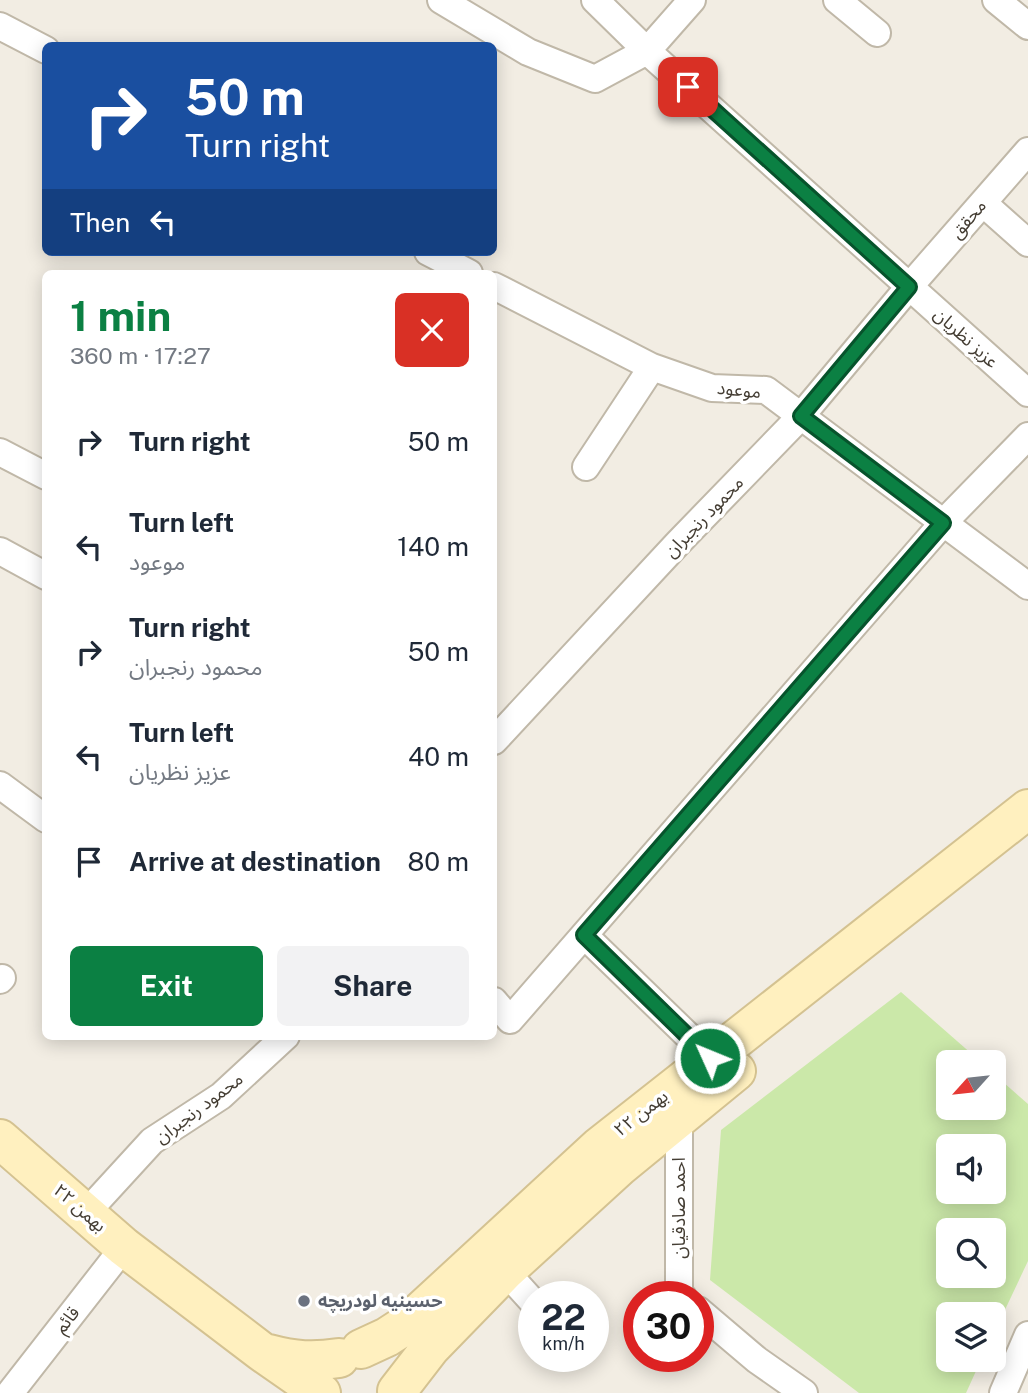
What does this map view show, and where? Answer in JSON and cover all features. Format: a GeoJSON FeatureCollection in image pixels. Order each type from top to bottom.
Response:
{"type":"FeatureCollection","features":[{"type":"Feature","properties":{"kind":"street"},"geometry":{"type":"LineString","coordinates":[[441,0],[528,52],[595,79],[647,51],[692,0]]}},
{"type":"Feature","properties":{"kind":"street","name":"عزیز نظریان"},"geometry":{"type":"LineString","coordinates":[[595,0],[647,51],[1028,393]]}},
{"type":"Feature","properties":{"kind":"street"},"geometry":{"type":"LineString","coordinates":[[836,0],[877,33]]}},
{"type":"Feature","properties":{"kind":"street"},"geometry":{"type":"LineString","coordinates":[[996,0],[1028,26]]}},
{"type":"Feature","properties":{"kind":"street"},"geometry":{"type":"LineString","coordinates":[[0,26],[42,48]]}},
{"type":"Feature","properties":{"kind":"street","name":"محقق"},"geometry":{"type":"LineString","coordinates":[[909,287],[1028,151]]}},
{"type":"Feature","properties":{"kind":"street"},"geometry":{"type":"LineString","coordinates":[[983,203],[1028,243]]}},
{"type":"Feature","properties":{"kind":"street"},"geometry":{"type":"LineString","coordinates":[[434,262],[459,270]]}},
{"type":"Feature","properties":{"kind":"street","name":"محمود رنجبران"},"geometry":{"type":"LineString","coordinates":[[497,738],[677,544],[801,416],[909,287]]}},
{"type":"Feature","properties":{"kind":"street","name":"موعود"},"geometry":{"type":"LineString","coordinates":[[497,288],[652,367],[712,388],[765,390],[1028,586]]}},
{"type":"Feature","properties":{"kind":"street"},"geometry":{"type":"LineString","coordinates":[[586,467],[652,367]]}},
{"type":"Feature","properties":{"kind":"street"},"geometry":{"type":"LineString","coordinates":[[497,1005],[510,1020],[943,523],[1028,436]]}},
{"type":"Feature","properties":{"kind":"street"},"geometry":{"type":"LineString","coordinates":[[0,452],[42,474]]}},
{"type":"Feature","properties":{"kind":"street"},"geometry":{"type":"LineString","coordinates":[[0,551],[42,574]]}},
{"type":"Feature","properties":{"kind":"street"},"geometry":{"type":"LineString","coordinates":[[0,785],[42,816]]}},
{"type":"Feature","properties":{"kind":"street","name":"۲۲ بهمن"},"geometry":{"type":"LineString","coordinates":[[344,1367],[407,1324],[599,1147],[1028,809]]}},
{"type":"Feature","properties":{"kind":"street","name":"۲۲ بهمن"},"geometry":{"type":"LineString","coordinates":[[396,1392],[431,1347],[505,1271],[620,1166],[763,1049],[1028,841]]}},
{"type":"Feature","properties":{"kind":"street"},"geometry":{"type":"LineString","coordinates":[[584,935],[710,1058]]}},
{"type":"Feature","properties":{"kind":"street","name":"محمود رنجبران"},"geometry":{"type":"LineString","coordinates":[[86,1213],[152,1141],[220,1096],[282,1040]]}},
{"type":"Feature","properties":{"kind":"street","name":"احمد صادقیان"},"geometry":{"type":"LineString","coordinates":[[679,1118],[679,1281]]}},
{"type":"Feature","properties":{"kind":"street","name":"۲۲ بهمن"},"geometry":{"type":"LineString","coordinates":[[0,1139],[124,1247],[320,1393]]}},
{"type":"Feature","properties":{"kind":"street","name":"قائم"},"geometry":{"type":"LineString","coordinates":[[10,1393],[124,1247]]}},
{"type":"Feature","properties":{"kind":"street"},"geometry":{"type":"LineString","coordinates":[[505,1271],[518,1285]]}},
{"type":"Feature","properties":{"kind":"street"},"geometry":{"type":"LineString","coordinates":[[714,1324],[757,1360],[804,1393]]}},
{"type":"Feature","properties":{"kind":"street"},"geometry":{"type":"LineString","coordinates":[[1003,1393],[1022,1367],[1028,1335]]}},
{"type":"Feature","properties":{"kind":"street"},"geometry":{"type":"LineString","coordinates":[[262,1352],[290,1360],[344,1367],[372,1349],[382,1354],[396,1370],[396,1392]]}},
{"type":"Feature","properties":{"kind":"green space"},"geometry":{"type":"Polygon","coordinates":[[[901,992],[967,1050],[936,1050],[936,1120],[1006,1120],[1006,1085],[1028,1104],[1028,1261],[1006,1308],[1006,1302],[936,1302],[936,1372],[976,1372],[966,1393],[859,1393],[710,1280],[721,1130],[901,992]]]}},
{"type":"Feature","properties":{"kind":"place","name":"حسینیه لودریچه"},"geometry":{"type":"Point","coordinates":[304,1301]}},
{"type":"Feature","properties":{"kind":"route"},"geometry":{"type":"LineString","coordinates":[[688,87],[909,287],[801,416],[943,523],[584,935],[710,1058]]}}]}
